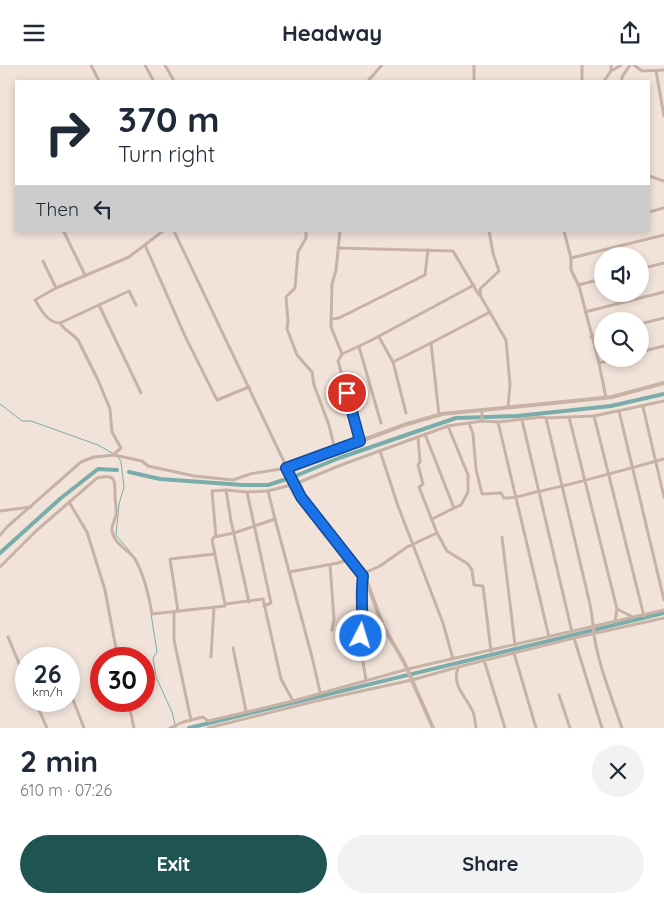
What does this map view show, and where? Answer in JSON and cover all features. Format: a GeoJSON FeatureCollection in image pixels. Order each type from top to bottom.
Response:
{"type":"FeatureCollection","features":[{"type":"Feature","properties":{"kind":"street"},"geometry":{"type":"LineString","coordinates":[[91,65],[98,80]]}},
{"type":"Feature","properties":{"kind":"street"},"geometry":{"type":"LineString","coordinates":[[145,65],[153,80]]}},
{"type":"Feature","properties":{"kind":"street"},"geometry":{"type":"LineString","coordinates":[[165,65],[173,80]]}},
{"type":"Feature","properties":{"kind":"street"},"geometry":{"type":"LineString","coordinates":[[369,80],[382,65]]}},
{"type":"Feature","properties":{"kind":"street"},"geometry":{"type":"LineString","coordinates":[[474,65],[474,80]]}},
{"type":"Feature","properties":{"kind":"street"},"geometry":{"type":"LineString","coordinates":[[582,65],[582,80]]}},
{"type":"Feature","properties":{"kind":"street"},"geometry":{"type":"LineString","coordinates":[[611,65],[611,71]]}},
{"type":"Feature","properties":{"kind":"street"},"geometry":{"type":"LineString","coordinates":[[605,80],[611,71],[621,65]]}},
{"type":"Feature","properties":{"kind":"street"},"geometry":{"type":"LineString","coordinates":[[622,80],[630,65]]}},
{"type":"Feature","properties":{"kind":"street"},"geometry":{"type":"LineString","coordinates":[[634,65],[642,71],[664,70]]}},
{"type":"Feature","properties":{"kind":"street"},"geometry":{"type":"LineString","coordinates":[[656,71],[664,116]]}},
{"type":"Feature","properties":{"kind":"street"},"geometry":{"type":"LineString","coordinates":[[650,176],[664,181]]}},
{"type":"Feature","properties":{"kind":"street"},"geometry":{"type":"LineString","coordinates":[[650,212],[664,208]]}},
{"type":"Feature","properties":{"kind":"street"},"geometry":{"type":"LineString","coordinates":[[64,232],[85,275]]}},
{"type":"Feature","properties":{"kind":"street"},"geometry":{"type":"LineString","coordinates":[[136,305],[129,291],[60,323],[55,323],[45,315],[34,299],[129,257],[162,232]]}},
{"type":"Feature","properties":{"kind":"street"},"geometry":{"type":"LineString","coordinates":[[174,232],[291,479],[301,497],[362,575],[383,626],[408,670],[434,728]]}},
{"type":"Feature","properties":{"kind":"street"},"geometry":{"type":"LineString","coordinates":[[306,232],[306,239],[298,252],[295,288],[286,297],[288,321],[286,329],[297,355],[312,372],[314,385],[329,425],[335,450]]}},
{"type":"Feature","properties":{"kind":"street"},"geometry":{"type":"LineString","coordinates":[[340,232],[336,270],[332,285],[331,327],[342,354]]}},
{"type":"Feature","properties":{"kind":"street"},"geometry":{"type":"LineString","coordinates":[[481,297],[480,289],[499,271],[489,232]]}},
{"type":"Feature","properties":{"kind":"street"},"geometry":{"type":"LineString","coordinates":[[565,232],[571,259],[571,270],[578,285],[594,347]]}},
{"type":"Feature","properties":{"kind":"street"},"geometry":{"type":"LineString","coordinates":[[571,259],[664,235]]}},
{"type":"Feature","properties":{"kind":"street"},"geometry":{"type":"LineString","coordinates":[[145,245],[185,336],[217,400],[249,387]]}},
{"type":"Feature","properties":{"kind":"street"},"geometry":{"type":"LineString","coordinates":[[338,248],[453,251],[506,340],[510,384],[508,407]]}},
{"type":"Feature","properties":{"kind":"street"},"geometry":{"type":"LineString","coordinates":[[331,319],[346,315],[425,275],[427,273],[428,250]]}},
{"type":"Feature","properties":{"kind":"street"},"geometry":{"type":"LineString","coordinates":[[43,261],[56,288]]}},
{"type":"Feature","properties":{"kind":"street"},"geometry":{"type":"LineString","coordinates":[[649,267],[664,263]]}},
{"type":"Feature","properties":{"kind":"street"},"geometry":{"type":"LineString","coordinates":[[578,285],[594,281]]}},
{"type":"Feature","properties":{"kind":"street"},"geometry":{"type":"LineString","coordinates":[[360,441],[338,361],[342,354],[379,337],[474,285]]}},
{"type":"Feature","properties":{"kind":"street"},"geometry":{"type":"LineString","coordinates":[[585,312],[664,292]]}},
{"type":"Feature","properties":{"kind":"street"},"geometry":{"type":"LineString","coordinates":[[99,305],[141,393]]}},
{"type":"Feature","properties":{"kind":"street"},"geometry":{"type":"LineString","coordinates":[[393,362],[490,312]]}},
{"type":"Feature","properties":{"kind":"street"},"geometry":{"type":"LineString","coordinates":[[649,322],[664,318]]}},
{"type":"Feature","properties":{"kind":"street"},"geometry":{"type":"LineString","coordinates":[[60,323],[62,327],[74,334],[78,340],[110,409],[112,432],[121,448],[114,455]]}},
{"type":"Feature","properties":{"kind":"street"},"geometry":{"type":"LineString","coordinates":[[379,337],[393,362],[406,413]]}},
{"type":"Feature","properties":{"kind":"street"},"geometry":{"type":"LineString","coordinates":[[432,343],[439,415]]}},
{"type":"Feature","properties":{"kind":"street"},"geometry":{"type":"LineString","coordinates":[[649,350],[664,346]]}},
{"type":"Feature","properties":{"kind":"street"},"geometry":{"type":"LineString","coordinates":[[359,347],[382,423]]}},
{"type":"Feature","properties":{"kind":"street"},"geometry":{"type":"LineString","coordinates":[[600,367],[606,398]]}},
{"type":"Feature","properties":{"kind":"street"},"geometry":{"type":"LineString","coordinates":[[0,535],[82,462],[94,457],[114,455],[142,461],[148,466],[233,480],[250,474],[287,470],[335,450],[439,415],[482,409],[606,398],[664,383]]}},
{"type":"Feature","properties":{"kind":"street"},"geometry":{"type":"LineString","coordinates":[[216,537],[212,491],[268,491],[294,484],[448,426],[482,421],[498,422],[542,417],[594,416],[664,401]]}},
{"type":"Feature","properties":{"kind":"street"},"geometry":{"type":"LineString","coordinates":[[643,407],[664,497]]}},
{"type":"Feature","properties":{"kind":"street"},"geometry":{"type":"LineString","coordinates":[[482,409],[482,421]]}},
{"type":"Feature","properties":{"kind":"street"},"geometry":{"type":"LineString","coordinates":[[620,411],[664,600]]}},
{"type":"Feature","properties":{"kind":"street"},"geometry":{"type":"LineString","coordinates":[[594,416],[644,616]]}},
{"type":"Feature","properties":{"kind":"street"},"geometry":{"type":"LineString","coordinates":[[569,417],[618,609],[615,621]]}},
{"type":"Feature","properties":{"kind":"street"},"geometry":{"type":"LineString","coordinates":[[546,418],[604,675],[622,728]]}},
{"type":"Feature","properties":{"kind":"street"},"geometry":{"type":"LineString","coordinates":[[522,420],[572,632]]}},
{"type":"Feature","properties":{"kind":"street"},"geometry":{"type":"LineString","coordinates":[[498,422],[549,637]]}},
{"type":"Feature","properties":{"kind":"street"},"geometry":{"type":"LineString","coordinates":[[469,423],[473,434],[476,469],[482,494],[501,493],[504,499],[562,487],[664,459]]}},
{"type":"Feature","properties":{"kind":"street"},"geometry":{"type":"LineString","coordinates":[[432,519],[461,505],[468,492],[468,475],[448,426]]}},
{"type":"Feature","properties":{"kind":"street"},"geometry":{"type":"LineString","coordinates":[[425,434],[454,508]]}},
{"type":"Feature","properties":{"kind":"street"},"geometry":{"type":"LineString","coordinates":[[418,437],[420,462],[418,465],[423,484],[419,487],[437,533],[447,551],[468,564],[472,570],[474,585],[482,586],[491,651]]}},
{"type":"Feature","properties":{"kind":"street"},"geometry":{"type":"LineString","coordinates":[[380,451],[398,506],[443,623],[453,659]]}},
{"type":"Feature","properties":{"kind":"street"},"geometry":{"type":"LineString","coordinates":[[0,567],[36,531],[97,478],[109,476],[114,478],[116,484],[116,515],[112,530],[117,543],[129,551],[136,561],[150,599],[152,614],[225,606],[225,604],[263,599],[281,679],[293,701]]}},
{"type":"Feature","properties":{"kind":"street"},"geometry":{"type":"LineString","coordinates":[[226,490],[248,602]]}},
{"type":"Feature","properties":{"kind":"street"},"geometry":{"type":"LineString","coordinates":[[268,491],[320,692]]}},
{"type":"Feature","properties":{"kind":"street"},"geometry":{"type":"LineString","coordinates":[[247,492],[271,603],[264,606]]}},
{"type":"Feature","properties":{"kind":"street"},"geometry":{"type":"LineString","coordinates":[[69,502],[90,540],[105,590],[116,647]]}},
{"type":"Feature","properties":{"kind":"street"},"geometry":{"type":"LineString","coordinates":[[0,511],[32,507]]}},
{"type":"Feature","properties":{"kind":"street"},"geometry":{"type":"LineString","coordinates":[[225,604],[212,540],[216,537],[275,519]]}},
{"type":"Feature","properties":{"kind":"street"},"geometry":{"type":"LineString","coordinates":[[362,575],[380,566],[407,547],[437,533]]}},
{"type":"Feature","properties":{"kind":"street"},"geometry":{"type":"LineString","coordinates":[[502,537],[515,645]]}},
{"type":"Feature","properties":{"kind":"street"},"geometry":{"type":"LineString","coordinates":[[191,720],[174,640],[176,612],[170,559],[215,554]]}},
{"type":"Feature","properties":{"kind":"street"},"geometry":{"type":"LineString","coordinates":[[289,572],[330,565],[349,559]]}},
{"type":"Feature","properties":{"kind":"street"},"geometry":{"type":"LineString","coordinates":[[330,565],[334,619],[332,631]]}},
{"type":"Feature","properties":{"kind":"street"},"geometry":{"type":"LineString","coordinates":[[362,575],[364,620],[360,645],[366,680]]}},
{"type":"Feature","properties":{"kind":"street"},"geometry":{"type":"LineString","coordinates":[[211,657],[214,607]]}},
{"type":"Feature","properties":{"kind":"street"},"geometry":{"type":"LineString","coordinates":[[618,609],[632,617]]}},
{"type":"Feature","properties":{"kind":"street"},"geometry":{"type":"LineString","coordinates":[[170,728],[203,717],[208,721],[293,701],[366,680],[664,610]]}},
{"type":"Feature","properties":{"kind":"street"},"geometry":{"type":"LineString","coordinates":[[208,728],[664,617]]}},
{"type":"Feature","properties":{"kind":"street"},"geometry":{"type":"LineString","coordinates":[[8,637],[15,654]]}},
{"type":"Feature","properties":{"kind":"street"},"geometry":{"type":"LineString","coordinates":[[574,638],[602,728]]}},
{"type":"Feature","properties":{"kind":"street"},"geometry":{"type":"LineString","coordinates":[[233,648],[246,711]]}},
{"type":"Feature","properties":{"kind":"street"},"geometry":{"type":"LineString","coordinates":[[514,653],[536,728]]}},
{"type":"Feature","properties":{"kind":"street"},"geometry":{"type":"LineString","coordinates":[[484,660],[505,728]]}},
{"type":"Feature","properties":{"kind":"street"},"geometry":{"type":"LineString","coordinates":[[458,667],[456,673],[458,685],[474,714],[476,728]]}},
{"type":"Feature","properties":{"kind":"street"},"geometry":{"type":"LineString","coordinates":[[559,695],[570,728]]}},
{"type":"Feature","properties":{"kind":"street"},"geometry":{"type":"LineString","coordinates":[[40,712],[47,728]]}},
{"type":"Feature","properties":{"kind":"street"},"geometry":{"type":"LineString","coordinates":[[78,712],[84,728]]}},
{"type":"Feature","properties":{"kind":"street"},"geometry":{"type":"LineString","coordinates":[[130,712],[134,728]]}},
{"type":"Feature","properties":{"kind":"waterway"},"geometry":{"type":"LineString","coordinates":[[129,472],[160,479],[268,485],[339,458],[456,418],[517,416],[611,406],[664,394]]}},
{"type":"Feature","properties":{"kind":"waterway"},"geometry":{"type":"LineString","coordinates":[[0,404],[22,421],[31,421],[98,445],[114,454]]}},
{"type":"Feature","properties":{"kind":"waterway"},"geometry":{"type":"LineString","coordinates":[[118,456],[121,462],[124,487],[119,504],[116,535],[132,554]]}},
{"type":"Feature","properties":{"kind":"waterway"},"geometry":{"type":"LineString","coordinates":[[0,553],[61,498],[98,469],[117,470]]}},
{"type":"Feature","properties":{"kind":"waterway"},"geometry":{"type":"LineString","coordinates":[[189,728],[664,613]]}},
{"type":"Feature","properties":{"kind":"waterway"},"geometry":{"type":"LineString","coordinates":[[151,614],[157,652],[153,658],[156,677],[172,712],[176,728]]}},
{"type":"Feature","properties":{"kind":"route"},"geometry":{"type":"LineString","coordinates":[[347,393],[360,441],[286,468],[301,497],[363,576],[364,620],[361,636]]}}]}
